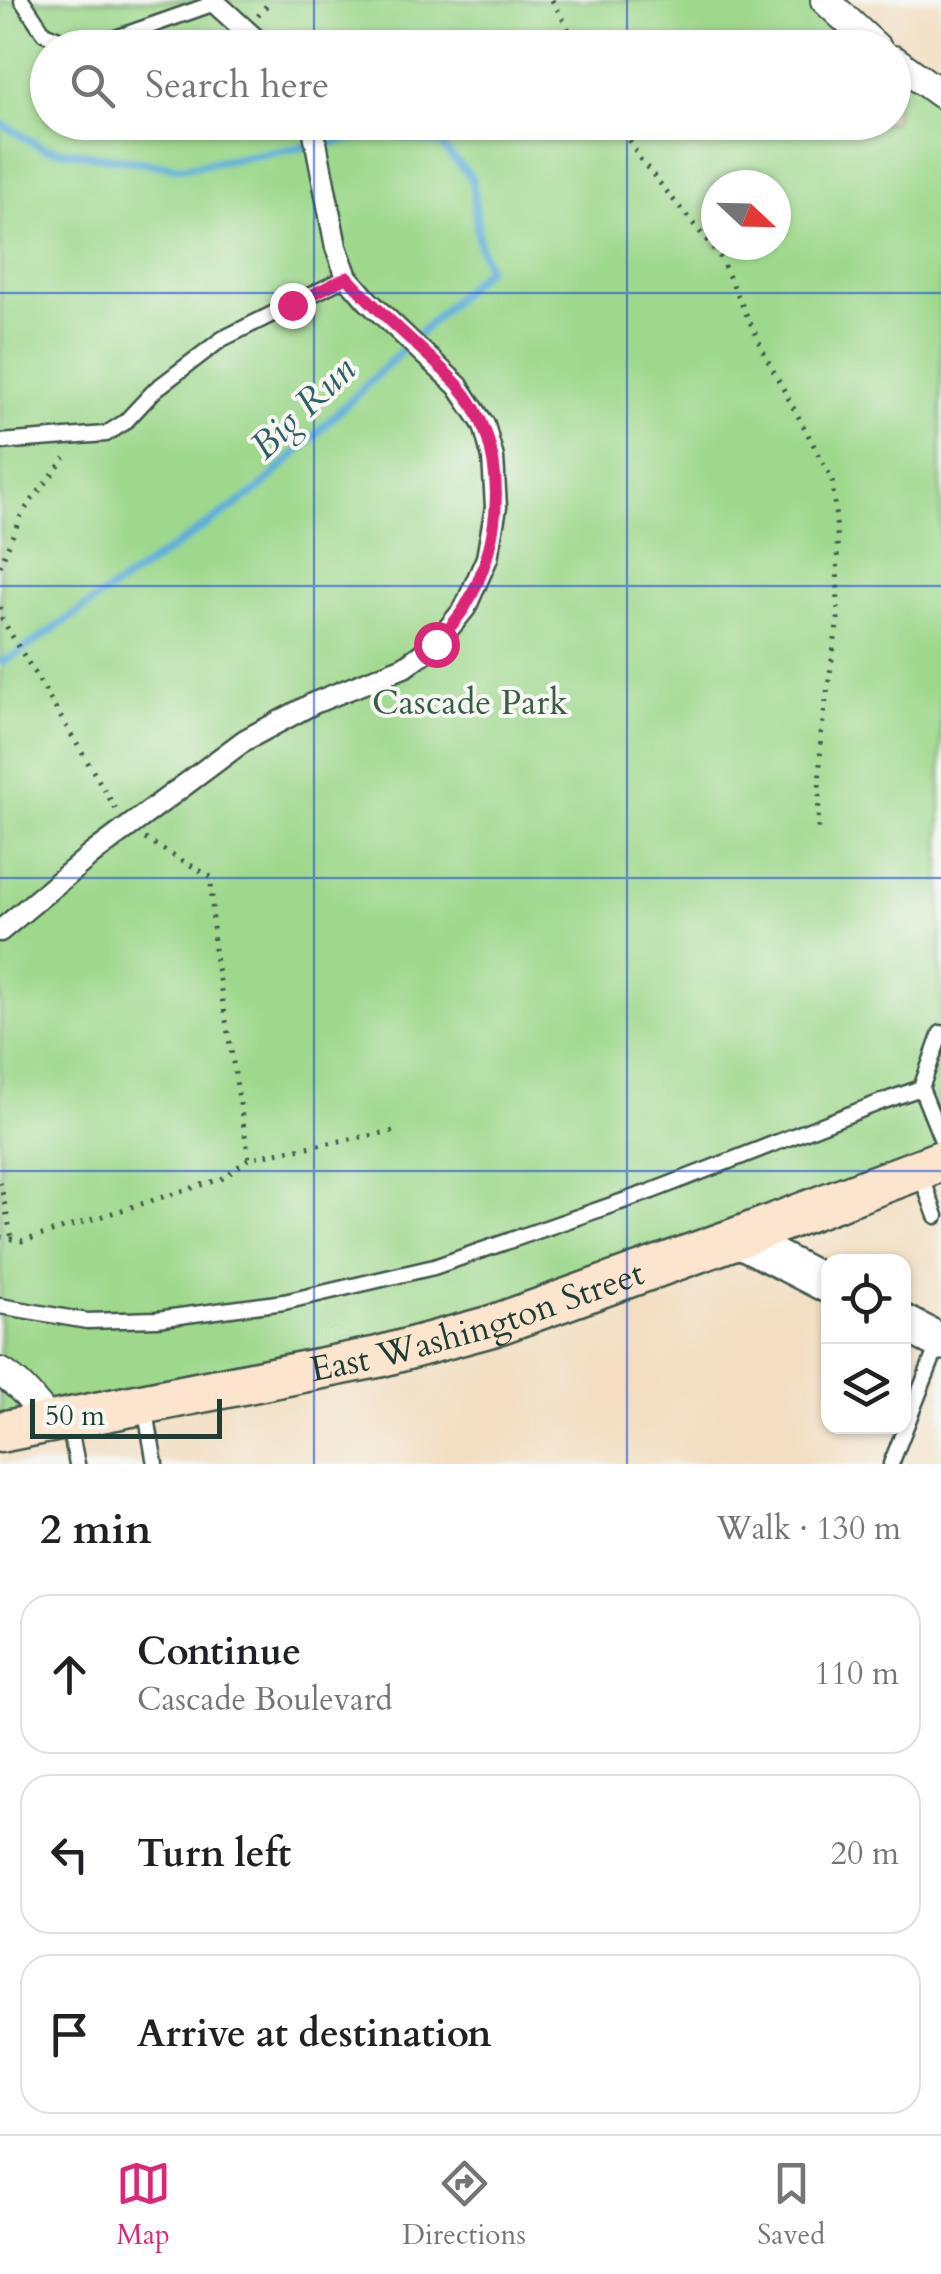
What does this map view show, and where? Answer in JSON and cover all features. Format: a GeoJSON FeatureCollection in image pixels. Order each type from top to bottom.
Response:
{"type":"FeatureCollection","features":[{"type":"Feature","properties":{"kind":"main road","name":"East Washington Street"},"geometry":{"type":"LineString","coordinates":[[0,1432],[378,1357],[473,1331],[737,1238],[934,1156]]}},
{"type":"Feature","properties":{"kind":"street"},"geometry":{"type":"LineString","coordinates":[[825,0],[858,30]]}},
{"type":"Feature","properties":{"kind":"street"},"geometry":{"type":"LineString","coordinates":[[213,2],[245,30]]}},
{"type":"Feature","properties":{"kind":"street"},"geometry":{"type":"LineString","coordinates":[[911,72],[941,94]]}},
{"type":"Feature","properties":{"kind":"street"},"geometry":{"type":"LineString","coordinates":[[0,931],[92,854],[246,740],[314,704],[404,666],[436,644],[465,608],[487,558],[496,507],[493,458],[484,424],[458,386],[347,277],[336,247],[315,140]]}},
{"type":"Feature","properties":{"kind":"street"},"geometry":{"type":"LineString","coordinates":[[737,1238],[821,1281]]}},
{"type":"Feature","properties":{"kind":"street"},"geometry":{"type":"LineString","coordinates":[[911,1327],[940,1342]]}},
{"type":"Feature","properties":{"kind":"street"},"geometry":{"type":"LineString","coordinates":[[0,1372],[59,1420]]}},
{"type":"Feature","properties":{"kind":"lane"},"geometry":{"type":"LineString","coordinates":[[22,0],[41,30]]}},
{"type":"Feature","properties":{"kind":"lane"},"geometry":{"type":"LineString","coordinates":[[136,30],[213,2]]}},
{"type":"Feature","properties":{"kind":"lane"},"geometry":{"type":"LineString","coordinates":[[0,442],[106,434],[126,422],[156,388],[222,338],[347,277]]}},
{"type":"Feature","properties":{"kind":"lane"},"geometry":{"type":"LineString","coordinates":[[936,1216],[934,1156],[921,1088],[941,1034]]}},
{"type":"Feature","properties":{"kind":"lane"},"geometry":{"type":"LineString","coordinates":[[0,1306],[87,1322],[157,1319],[284,1302],[434,1267],[652,1191],[921,1088]]}},
{"type":"Feature","properties":{"kind":"lane"},"geometry":{"type":"LineString","coordinates":[[891,1464],[940,1342]]}},
{"type":"Feature","properties":{"kind":"lane"},"geometry":{"type":"LineString","coordinates":[[145,1403],[155,1464]]}},
{"type":"Feature","properties":{"kind":"lane"},"geometry":{"type":"LineString","coordinates":[[59,1420],[77,1464]]}},
{"type":"Feature","properties":{"kind":"path"},"geometry":{"type":"LineString","coordinates":[[552,0],[570,30]]}},
{"type":"Feature","properties":{"kind":"path"},"geometry":{"type":"LineString","coordinates":[[629,140],[640,159],[718,255],[767,359],[832,479],[838,619],[821,734],[818,829]]}},
{"type":"Feature","properties":{"kind":"path"},"geometry":{"type":"LineString","coordinates":[[0,566],[22,513],[82,437]]}},
{"type":"Feature","properties":{"kind":"path"},"geometry":{"type":"LineString","coordinates":[[0,606],[2,619],[127,828],[211,877],[214,949],[249,1158]]}},
{"type":"Feature","properties":{"kind":"path"},"geometry":{"type":"LineString","coordinates":[[0,1237],[22,1240],[224,1178],[249,1158],[399,1130]]}},
{"type":"Feature","properties":{"kind":"path"},"geometry":{"type":"LineString","coordinates":[[0,1182],[12,1239]]}},
{"type":"Feature","properties":{"kind":"green space","name":"Cascade Park"},"geometry":{"type":"Polygon","coordinates":[[[0,0],[825,0],[858,30],[30,30],[30,140],[911,140],[911,72],[941,94],[941,1161],[492,1326],[0,1431],[0,0]]]}},
{"type":"Feature","properties":{"kind":"waterway","name":"Big Run"},"geometry":{"type":"LineString","coordinates":[[0,123],[43,148],[181,168],[344,140]]}},
{"type":"Feature","properties":{"kind":"waterway","name":"Big Run"},"geometry":{"type":"LineString","coordinates":[[0,662],[258,490],[487,268],[479,243],[472,178],[440,144],[420,140]]}},
{"type":"Feature","properties":{"kind":"route"},"geometry":{"type":"LineString","coordinates":[[292,305],[347,277],[458,386],[484,424],[493,458],[496,507],[487,558],[465,608],[436,644]]}}]}
